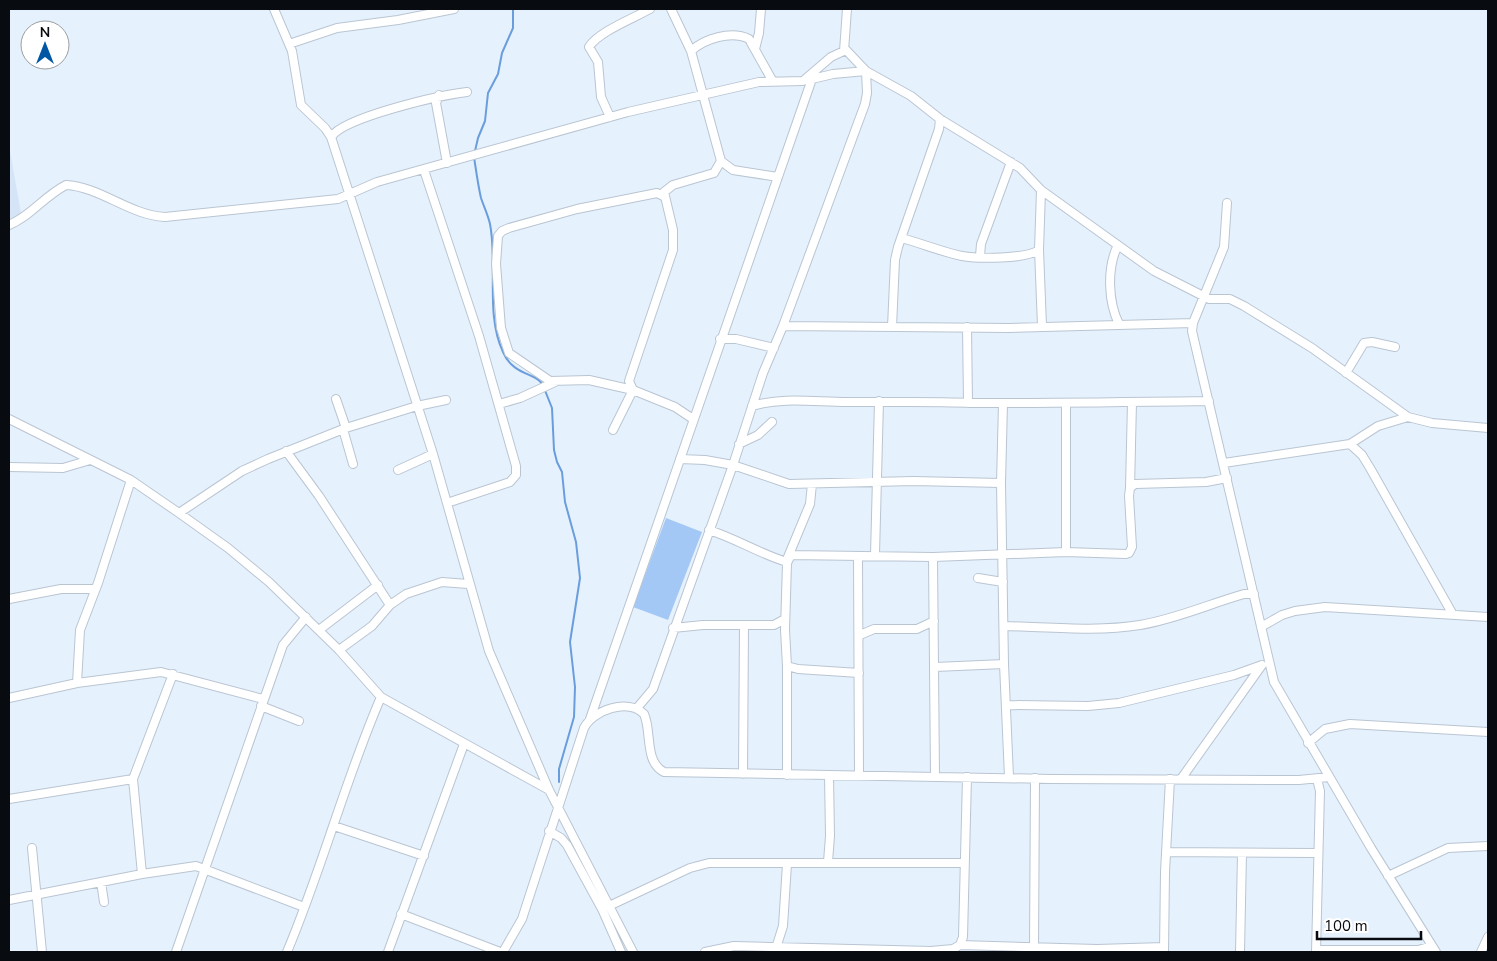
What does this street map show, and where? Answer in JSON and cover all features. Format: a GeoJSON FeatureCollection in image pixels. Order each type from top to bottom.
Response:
{"type":"FeatureCollection","features":[{"type":"Feature","properties":{"kind":"street"},"geometry":{"type":"LineString","coordinates":[[274,9],[289,44],[301,105],[326,128],[330,137],[433,454],[468,584],[489,651],[549,790],[633,952]]}},
{"type":"Feature","properties":{"kind":"street"},"geometry":{"type":"LineString","coordinates":[[289,44],[337,28],[398,20],[454,9]]}},
{"type":"Feature","properties":{"kind":"street"},"geometry":{"type":"LineString","coordinates":[[610,117],[602,97],[598,62],[589,47],[608,31],[650,9]]}},
{"type":"Feature","properties":{"kind":"street"},"geometry":{"type":"LineString","coordinates":[[671,9],[691,51],[721,162],[732,170],[778,178]]}},
{"type":"Feature","properties":{"kind":"street"},"geometry":{"type":"LineString","coordinates":[[755,49],[760,28],[761,9]]}},
{"type":"Feature","properties":{"kind":"street"},"geometry":{"type":"LineString","coordinates":[[844,50],[847,9]]}},
{"type":"Feature","properties":{"kind":"street"},"geometry":{"type":"LineString","coordinates":[[691,51],[703,42],[734,36],[749,39],[772,80]]}},
{"type":"Feature","properties":{"kind":"street"},"geometry":{"type":"LineString","coordinates":[[844,50],[848,51],[866,72],[911,96],[940,119],[1011,162],[1041,190],[1117,247],[1154,271],[1209,299],[1230,299],[1244,306],[1296,337],[1408,417],[1432,424],[1487,429]]}},
{"type":"Feature","properties":{"kind":"street"},"geometry":{"type":"LineString","coordinates":[[9,225],[19,221],[39,202],[66,185],[87,190],[139,212],[165,217],[333,200],[376,182],[610,117],[703,96],[742,85],[772,80],[795,81],[807,78],[813,75],[831,57],[844,50]]}},
{"type":"Feature","properties":{"kind":"street"},"geometry":{"type":"LineString","coordinates":[[813,75],[866,72]]}},
{"type":"Feature","properties":{"kind":"street"},"geometry":{"type":"LineString","coordinates":[[636,708],[652,689],[733,465],[752,406],[865,104],[868,93],[866,72]]}},
{"type":"Feature","properties":{"kind":"street"},"geometry":{"type":"LineString","coordinates":[[401,914],[502,952],[522,919],[574,754],[584,728],[590,719],[813,75]]}},
{"type":"Feature","properties":{"kind":"street"},"geometry":{"type":"LineString","coordinates":[[795,81],[806,93]]}},
{"type":"Feature","properties":{"kind":"street"},"geometry":{"type":"LineString","coordinates":[[330,137],[335,130],[343,126],[440,95],[467,92]]}},
{"type":"Feature","properties":{"kind":"street"},"geometry":{"type":"LineString","coordinates":[[440,95],[436,102],[447,163]]}},
{"type":"Feature","properties":{"kind":"street"},"geometry":{"type":"LineString","coordinates":[[892,327],[895,260],[939,130],[940,119]]}},
{"type":"Feature","properties":{"kind":"street"},"geometry":{"type":"LineString","coordinates":[[613,430],[633,390],[629,378],[673,250],[673,230],[664,192],[673,185],[714,173],[721,162]]}},
{"type":"Feature","properties":{"kind":"street"},"geometry":{"type":"LineString","coordinates":[[980,256],[981,244],[1011,162]]}},
{"type":"Feature","properties":{"kind":"street"},"geometry":{"type":"LineString","coordinates":[[424,170],[514,453],[516,471],[514,478],[504,485],[447,504]]}},
{"type":"Feature","properties":{"kind":"street"},"geometry":{"type":"LineString","coordinates":[[1041,190],[1039,250],[1042,326]]}},
{"type":"Feature","properties":{"kind":"street"},"geometry":{"type":"LineString","coordinates":[[664,196],[657,193],[577,209],[509,228],[499,234],[496,264],[501,328],[505,343],[514,358],[548,380],[555,382],[589,380],[633,390],[675,407],[693,418]]}},
{"type":"Feature","properties":{"kind":"street"},"geometry":{"type":"LineString","coordinates":[[1228,203],[1224,247],[1193,323],[1193,338],[1254,594],[1261,627],[1265,664],[1278,692],[1308,743],[1434,949],[1316,951],[1320,791],[1317,780]]}},
{"type":"Feature","properties":{"kind":"street"},"geometry":{"type":"LineString","coordinates":[[901,238],[963,256],[1033,254],[1039,250]]}},
{"type":"Feature","properties":{"kind":"street"},"geometry":{"type":"LineString","coordinates":[[1117,247],[1111,261],[1110,270],[1114,309],[1119,324]]}},
{"type":"Feature","properties":{"kind":"street"},"geometry":{"type":"LineString","coordinates":[[783,326],[1092,327],[1119,324],[1193,323]]}},
{"type":"Feature","properties":{"kind":"street"},"geometry":{"type":"LineString","coordinates":[[967,327],[968,403]]}},
{"type":"Feature","properties":{"kind":"street"},"geometry":{"type":"LineString","coordinates":[[720,339],[736,339],[774,348]]}},
{"type":"Feature","properties":{"kind":"street"},"geometry":{"type":"LineString","coordinates":[[1346,373],[1364,343],[1395,347]]}},
{"type":"Feature","properties":{"kind":"street"},"geometry":{"type":"LineString","coordinates":[[499,404],[520,398],[555,382]]}},
{"type":"Feature","properties":{"kind":"street"},"geometry":{"type":"LineString","coordinates":[[336,399],[353,464]]}},
{"type":"Feature","properties":{"kind":"street"},"geometry":{"type":"LineString","coordinates":[[178,513],[242,472],[286,451],[344,429],[416,406],[446,400]]}},
{"type":"Feature","properties":{"kind":"street"},"geometry":{"type":"LineString","coordinates":[[752,406],[773,402],[1066,403],[1209,401]]}},
{"type":"Feature","properties":{"kind":"street"},"geometry":{"type":"LineString","coordinates":[[876,555],[878,402]]}},
{"type":"Feature","properties":{"kind":"street"},"geometry":{"type":"LineString","coordinates":[[709,530],[736,539],[766,556],[788,559],[796,554],[933,557],[1002,556],[1066,552],[1112,555],[1129,553],[1132,547],[1130,488],[1132,402]]}},
{"type":"Feature","properties":{"kind":"street"},"geometry":{"type":"LineString","coordinates":[[1003,403],[1002,556],[1009,777]]}},
{"type":"Feature","properties":{"kind":"street"},"geometry":{"type":"LineString","coordinates":[[1066,403],[1066,552]]}},
{"type":"Feature","properties":{"kind":"street"},"geometry":{"type":"LineString","coordinates":[[1224,463],[1350,444],[1378,426],[1408,417]]}},
{"type":"Feature","properties":{"kind":"street"},"geometry":{"type":"LineString","coordinates":[[9,419],[131,480],[228,548],[306,617],[339,650],[381,697],[549,790]]}},
{"type":"Feature","properties":{"kind":"street"},"geometry":{"type":"LineString","coordinates":[[740,444],[758,435],[772,422]]}},
{"type":"Feature","properties":{"kind":"street"},"geometry":{"type":"LineString","coordinates":[[1350,444],[1362,455],[1370,468],[1452,614]]}},
{"type":"Feature","properties":{"kind":"street"},"geometry":{"type":"LineString","coordinates":[[286,451],[319,496],[390,605]]}},
{"type":"Feature","properties":{"kind":"street"},"geometry":{"type":"LineString","coordinates":[[398,470],[433,454]]}},
{"type":"Feature","properties":{"kind":"street"},"geometry":{"type":"LineString","coordinates":[[680,459],[705,460],[733,465],[780,482],[812,484],[876,482],[1001,483]]}},
{"type":"Feature","properties":{"kind":"street"},"geometry":{"type":"LineString","coordinates":[[9,468],[62,468],[90,460]]}},
{"type":"Feature","properties":{"kind":"street"},"geometry":{"type":"LineString","coordinates":[[1130,488],[1135,484],[1144,482],[1206,482],[1227,478]]}},
{"type":"Feature","properties":{"kind":"street"},"geometry":{"type":"LineString","coordinates":[[77,683],[80,630],[96,589],[131,480]]}},
{"type":"Feature","properties":{"kind":"street"},"geometry":{"type":"LineString","coordinates":[[787,775],[785,620],[788,559],[810,504],[812,484]]}},
{"type":"Feature","properties":{"kind":"street"},"geometry":{"type":"LineString","coordinates":[[858,556],[860,635],[859,775]]}},
{"type":"Feature","properties":{"kind":"street"},"geometry":{"type":"LineString","coordinates":[[933,557],[934,775]]}},
{"type":"Feature","properties":{"kind":"street"},"geometry":{"type":"LineString","coordinates":[[978,578],[1003,582]]}},
{"type":"Feature","properties":{"kind":"street"},"geometry":{"type":"LineString","coordinates":[[339,650],[372,626],[390,605],[406,594],[437,583],[468,584]]}},
{"type":"Feature","properties":{"kind":"street"},"geometry":{"type":"LineString","coordinates":[[319,630],[378,585]]}},
{"type":"Feature","properties":{"kind":"street"},"geometry":{"type":"LineString","coordinates":[[9,599],[61,589],[96,589]]}},
{"type":"Feature","properties":{"kind":"street"},"geometry":{"type":"LineString","coordinates":[[1005,626],[1129,626],[1167,619],[1244,594],[1254,594]]}},
{"type":"Feature","properties":{"kind":"street"},"geometry":{"type":"LineString","coordinates":[[1261,627],[1282,616],[1310,608],[1488,617]]}},
{"type":"Feature","properties":{"kind":"street"},"geometry":{"type":"LineString","coordinates":[[176,952],[204,867],[218,837],[262,702],[283,645],[306,617]]}},
{"type":"Feature","properties":{"kind":"street"},"geometry":{"type":"LineString","coordinates":[[673,628],[703,625],[774,625],[785,620]]}},
{"type":"Feature","properties":{"kind":"street"},"geometry":{"type":"LineString","coordinates":[[860,635],[874,628],[917,629],[934,621]]}},
{"type":"Feature","properties":{"kind":"street"},"geometry":{"type":"LineString","coordinates":[[743,774],[744,625]]}},
{"type":"Feature","properties":{"kind":"street"},"geometry":{"type":"LineString","coordinates":[[774,625],[785,630]]}},
{"type":"Feature","properties":{"kind":"street"},"geometry":{"type":"LineString","coordinates":[[934,668],[1004,664]]}},
{"type":"Feature","properties":{"kind":"street"},"geometry":{"type":"LineString","coordinates":[[1006,705],[1088,706],[1119,703],[1234,675],[1265,664]]}},
{"type":"Feature","properties":{"kind":"street"},"geometry":{"type":"LineString","coordinates":[[1181,779],[1265,664]]}},
{"type":"Feature","properties":{"kind":"street"},"geometry":{"type":"LineString","coordinates":[[787,666],[798,669],[859,672]]}},
{"type":"Feature","properties":{"kind":"street"},"geometry":{"type":"LineString","coordinates":[[9,698],[77,683],[140,674],[172,674],[262,702],[299,720]]}},
{"type":"Feature","properties":{"kind":"street"},"geometry":{"type":"LineString","coordinates":[[142,874],[133,779],[172,674]]}},
{"type":"Feature","properties":{"kind":"street"},"geometry":{"type":"LineString","coordinates":[[287,952],[334,826],[363,740],[381,697]]}},
{"type":"Feature","properties":{"kind":"street"},"geometry":{"type":"LineString","coordinates":[[590,719],[609,709],[636,708],[642,712],[646,718],[653,758],[657,767],[663,771],[787,775],[934,775],[1035,778],[1317,780],[1329,777]]}},
{"type":"Feature","properties":{"kind":"street"},"geometry":{"type":"LineString","coordinates":[[1308,743],[1325,729],[1350,724],[1488,732]]}},
{"type":"Feature","properties":{"kind":"street"},"geometry":{"type":"LineString","coordinates":[[388,952],[464,744]]}},
{"type":"Feature","properties":{"kind":"street"},"geometry":{"type":"LineString","coordinates":[[828,775],[830,836],[828,862]]}},
{"type":"Feature","properties":{"kind":"street"},"geometry":{"type":"LineString","coordinates":[[960,945],[963,937],[963,863],[968,777]]}},
{"type":"Feature","properties":{"kind":"street"},"geometry":{"type":"LineString","coordinates":[[1034,948],[1035,778]]}},
{"type":"Feature","properties":{"kind":"street"},"geometry":{"type":"LineString","coordinates":[[9,799],[133,779]]}},
{"type":"Feature","properties":{"kind":"street"},"geometry":{"type":"LineString","coordinates":[[708,952],[734,946],[795,950],[931,952],[960,945],[1164,950],[1170,779]]}},
{"type":"Feature","properties":{"kind":"street"},"geometry":{"type":"LineString","coordinates":[[334,826],[424,856]]}},
{"type":"Feature","properties":{"kind":"street"},"geometry":{"type":"LineString","coordinates":[[549,831],[568,845],[606,917],[621,952]]}},
{"type":"Feature","properties":{"kind":"street"},"geometry":{"type":"LineString","coordinates":[[1388,876],[1448,848],[1488,846]]}},
{"type":"Feature","properties":{"kind":"street"},"geometry":{"type":"LineString","coordinates":[[32,848],[42,952]]}},
{"type":"Feature","properties":{"kind":"street"},"geometry":{"type":"LineString","coordinates":[[1166,852],[1318,853]]}},
{"type":"Feature","properties":{"kind":"street"},"geometry":{"type":"LineString","coordinates":[[1240,952],[1242,853]]}},
{"type":"Feature","properties":{"kind":"street"},"geometry":{"type":"LineString","coordinates":[[609,906],[698,865],[720,862],[786,864],[828,862],[963,863]]}},
{"type":"Feature","properties":{"kind":"street"},"geometry":{"type":"LineString","coordinates":[[776,948],[783,926],[786,864]]}},
{"type":"Feature","properties":{"kind":"street"},"geometry":{"type":"LineString","coordinates":[[9,900],[142,874],[190,867],[204,867],[239,883],[304,907]]}},
{"type":"Feature","properties":{"kind":"street"},"geometry":{"type":"LineString","coordinates":[[101,882],[104,902]]}},
{"type":"Feature","properties":{"kind":"street"},"geometry":{"type":"LineString","coordinates":[[1481,952],[1488,937]]}},
{"type":"Feature","properties":{"kind":"shaded area"},"geometry":{"type":"Polygon","coordinates":[[[9,145],[22,219],[9,221],[9,145]]]}},
{"type":"Feature","properties":{"kind":"shaded area"},"geometry":{"type":"Polygon","coordinates":[[[666,518],[702,532],[668,620],[633,607],[666,518]]]}},
{"type":"Feature","properties":{"kind":"waterway"},"geometry":{"type":"LineString","coordinates":[[475,151],[485,121],[488,93],[498,74],[502,53],[513,28],[513,9]]}},
{"type":"Feature","properties":{"kind":"waterway"},"geometry":{"type":"LineString","coordinates":[[474,157],[481,198],[489,221],[492,239],[494,322],[498,337],[507,360],[518,370],[539,380],[542,384]]}},
{"type":"Feature","properties":{"kind":"waterway"},"geometry":{"type":"LineString","coordinates":[[544,388],[552,408],[554,450],[562,472],[565,502],[576,542],[580,578],[570,642],[575,687],[574,717],[559,769],[559,782]]}}]}
